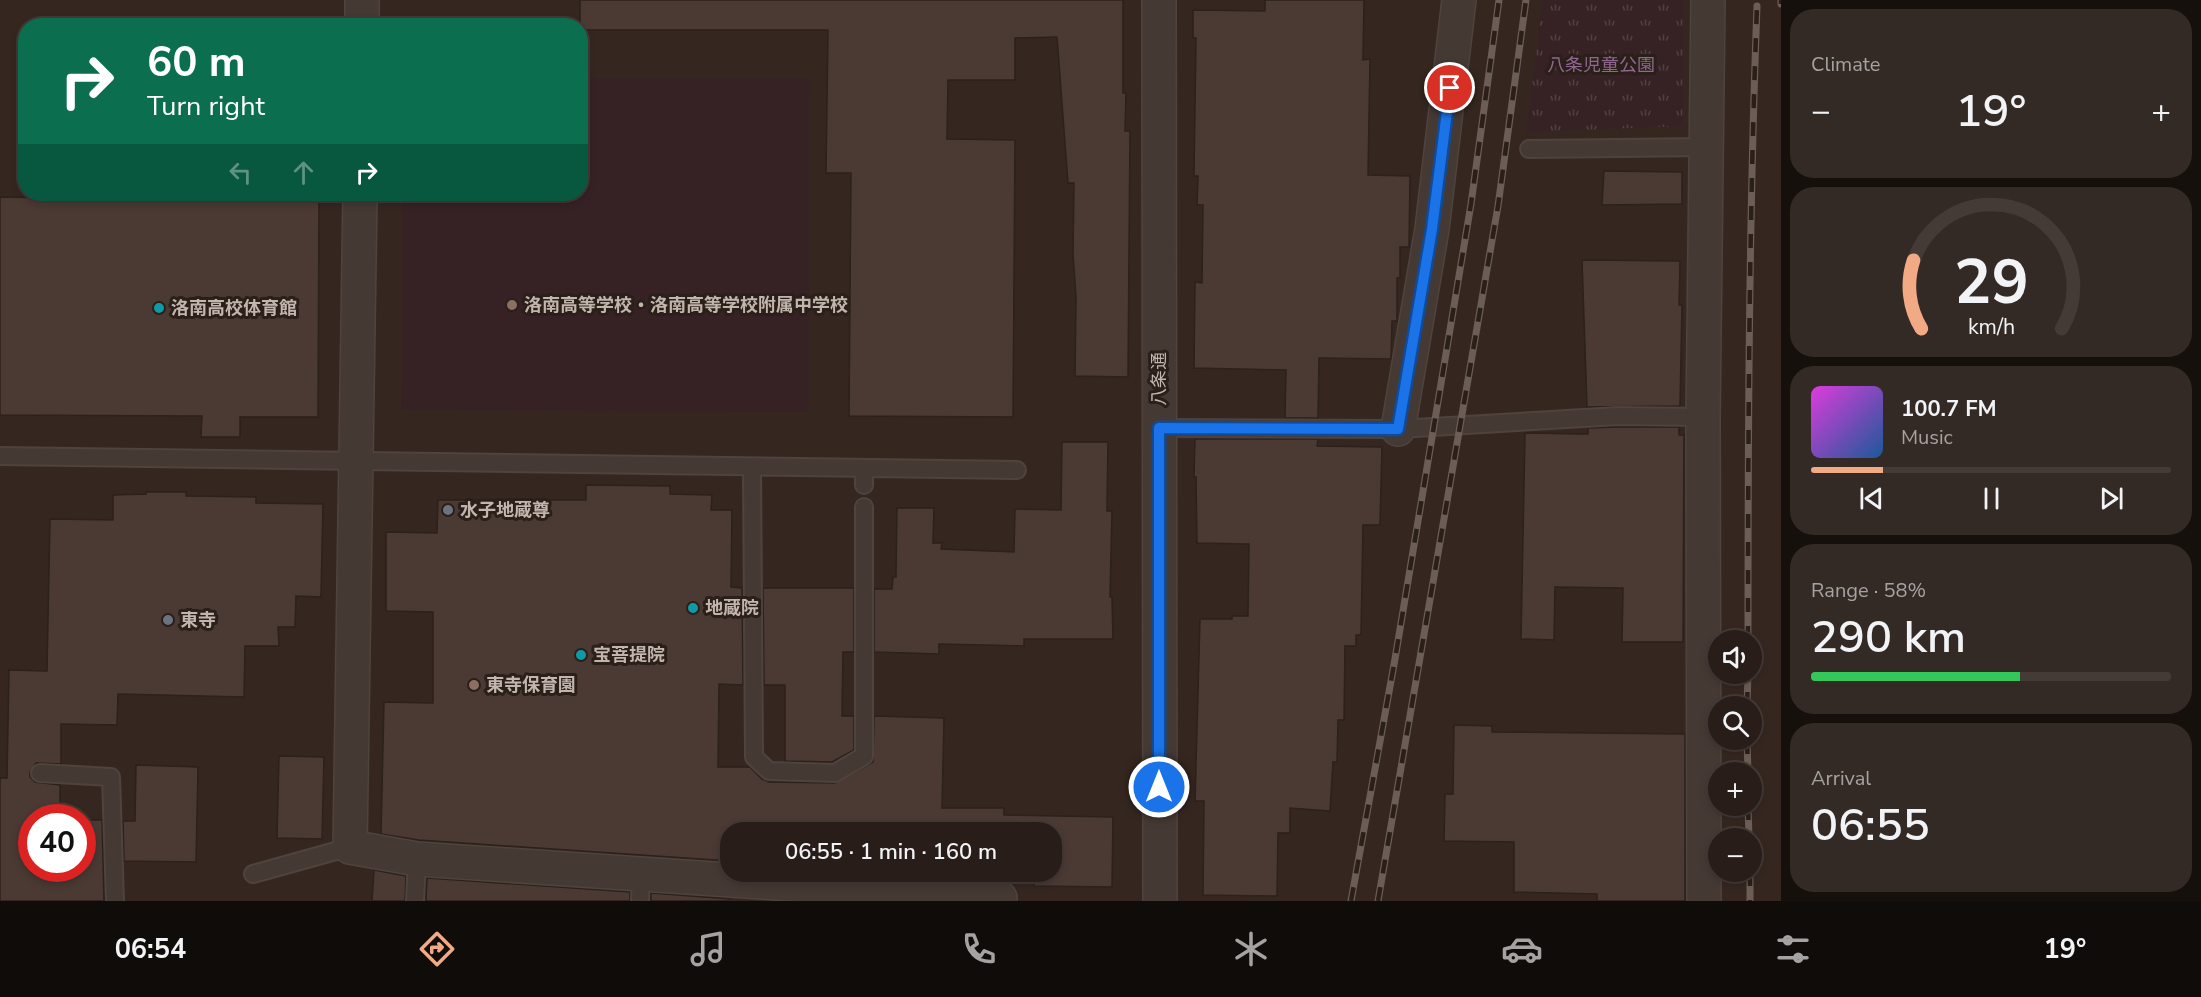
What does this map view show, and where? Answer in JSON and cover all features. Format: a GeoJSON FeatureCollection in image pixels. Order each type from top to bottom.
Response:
{"type":"FeatureCollection","features":[{"type":"Feature","properties":{"kind":"street"},"geometry":{"type":"LineString","coordinates":[[362,0],[362,18]]}},
{"type":"Feature","properties":{"kind":"street","name":"八条通"},"geometry":{"type":"LineString","coordinates":[[1159,0],[1160,901]]}},
{"type":"Feature","properties":{"kind":"street"},"geometry":{"type":"LineString","coordinates":[[1398,429],[1432,229],[1459,0]]}},
{"type":"Feature","properties":{"kind":"street"},"geometry":{"type":"LineString","coordinates":[[1704,901],[1703,417],[1708,0]]}},
{"type":"Feature","properties":{"kind":"street"},"geometry":{"type":"LineString","coordinates":[[360,201],[351,847],[417,859],[641,887],[1000,899]]}},
{"type":"Feature","properties":{"kind":"lane"},"geometry":{"type":"LineString","coordinates":[[1529,149],[1708,147]]}},
{"type":"Feature","properties":{"kind":"lane"},"geometry":{"type":"LineString","coordinates":[[1159,428],[1398,429],[1618,416],[1703,417]]}},
{"type":"Feature","properties":{"kind":"lane"},"geometry":{"type":"LineString","coordinates":[[0,456],[1017,470]]}},
{"type":"Feature","properties":{"kind":"lane"},"geometry":{"type":"LineString","coordinates":[[752,467],[754,757],[769,771],[835,773],[864,756],[864,507]]}},
{"type":"Feature","properties":{"kind":"lane"},"geometry":{"type":"LineString","coordinates":[[864,468],[864,485]]}},
{"type":"Feature","properties":{"kind":"lane"},"geometry":{"type":"LineString","coordinates":[[40,773],[111,777],[115,901]]}},
{"type":"Feature","properties":{"kind":"lane"},"geometry":{"type":"LineString","coordinates":[[253,874],[351,847]]}},
{"type":"Feature","properties":{"kind":"lane"},"geometry":{"type":"LineString","coordinates":[[415,901],[417,859]]}},
{"type":"Feature","properties":{"kind":"green space","name":"八条児童公園"},"geometry":{"type":"Polygon","coordinates":[[[1542,0],[1683,0],[1683,126],[1526,132],[1542,0]]]}},
{"type":"Feature","properties":{"kind":"green space"},"geometry":{"type":"Polygon","coordinates":[[[588,78],[810,78],[809,412],[401,410],[402,201],[588,201],[588,78]]]}},
{"type":"Feature","properties":{"kind":"building"},"geometry":{"type":"Polygon","coordinates":[[[580,0],[1123,0],[1125,131],[1130,131],[1128,377],[1075,376],[1074,183],[1068,183],[1057,37],[1015,38],[1015,80],[948,80],[947,139],[1015,140],[1013,417],[849,416],[851,173],[826,173],[828,30],[588,30],[588,18],[580,18],[580,0]]]}},
{"type":"Feature","properties":{"kind":"building"},"geometry":{"type":"Polygon","coordinates":[[[1265,0],[1364,0],[1363,60],[1370,59],[1368,175],[1410,176],[1409,247],[1400,247],[1397,321],[1392,321],[1391,359],[1319,358],[1318,418],[1285,418],[1286,370],[1194,368],[1195,282],[1202,283],[1203,205],[1197,205],[1198,176],[1194,176],[1196,38],[1193,38],[1193,10],[1265,11],[1265,0]]]}},
{"type":"Feature","properties":{"kind":"building"},"geometry":{"type":"Polygon","coordinates":[[[1604,171],[1682,172],[1682,204],[1602,205],[1604,171]]]}},
{"type":"Feature","properties":{"kind":"building","name":"洛南高校体育館"},"geometry":{"type":"Polygon","coordinates":[[[0,197],[18,197],[18,201],[319,201],[318,417],[240,417],[240,437],[201,437],[202,416],[0,415],[0,197]]]}},
{"type":"Feature","properties":{"kind":"building"},"geometry":{"type":"Polygon","coordinates":[[[1582,260],[1680,261],[1679,305],[1682,305],[1680,406],[1587,407],[1582,260]]]}},
{"type":"Feature","properties":{"kind":"building"},"geometry":{"type":"Polygon","coordinates":[[[1679,427],[1679,435],[1684,435],[1683,642],[1622,642],[1623,588],[1555,587],[1554,640],[1521,639],[1525,433],[1588,434],[1588,428],[1679,427]]]}},
{"type":"Feature","properties":{"kind":"building"},"geometry":{"type":"Polygon","coordinates":[[[1195,439],[1318,439],[1317,446],[1382,447],[1380,525],[1363,525],[1361,635],[1356,635],[1356,646],[1345,646],[1344,720],[1338,720],[1337,762],[1333,762],[1330,811],[1290,808],[1290,833],[1278,833],[1277,896],[1203,895],[1204,801],[1195,801],[1200,619],[1232,619],[1232,616],[1248,616],[1249,544],[1197,543],[1195,439]]]}},
{"type":"Feature","properties":{"kind":"building"},"geometry":{"type":"Polygon","coordinates":[[[1062,442],[1108,442],[1107,511],[1112,511],[1110,597],[1112,597],[1113,639],[1024,639],[1024,646],[939,644],[939,654],[874,652],[874,589],[892,589],[893,577],[896,577],[897,508],[934,508],[933,543],[942,543],[941,549],[1014,552],[1015,509],[1061,510],[1062,442]]]}},
{"type":"Feature","properties":{"kind":"building"},"geometry":{"type":"Polygon","coordinates":[[[586,485],[670,486],[670,494],[712,495],[711,510],[732,510],[731,587],[742,588],[743,685],[719,684],[718,767],[750,767],[762,779],[769,782],[835,783],[873,762],[874,716],[944,718],[942,808],[1004,808],[1004,815],[1113,817],[1112,887],[1034,886],[1034,882],[1062,882],[1062,822],[720,822],[720,860],[419,840],[381,834],[384,702],[433,703],[433,612],[386,611],[386,532],[437,533],[438,500],[586,500],[586,485]]]}},
{"type":"Feature","properties":{"kind":"building"},"geometry":{"type":"Polygon","coordinates":[[[146,492],[186,492],[186,496],[256,497],[256,503],[323,504],[321,597],[296,596],[295,627],[278,627],[279,646],[245,646],[244,697],[118,694],[117,725],[61,724],[61,764],[36,763],[30,772],[30,777],[35,782],[60,785],[60,804],[18,804],[18,882],[96,882],[96,820],[102,820],[104,901],[0,901],[0,778],[7,778],[9,670],[47,671],[50,519],[113,520],[113,495],[146,494],[146,492]]]}},
{"type":"Feature","properties":{"kind":"building"},"geometry":{"type":"Polygon","coordinates":[[[763,588],[854,588],[854,652],[843,652],[842,716],[854,716],[854,750],[832,762],[785,761],[785,685],[764,685],[763,588]]]}},
{"type":"Feature","properties":{"kind":"building"},"geometry":{"type":"Polygon","coordinates":[[[1454,725],[1492,726],[1492,732],[1685,734],[1685,901],[1597,901],[1597,894],[1514,892],[1514,842],[1444,841],[1445,794],[1453,794],[1454,725]]]}},
{"type":"Feature","properties":{"kind":"building"},"geometry":{"type":"Polygon","coordinates":[[[279,756],[324,757],[322,839],[277,838],[279,756]]]}},
{"type":"Feature","properties":{"kind":"building"},"geometry":{"type":"Polygon","coordinates":[[[136,765],[198,767],[196,862],[124,861],[123,821],[135,821],[136,765]]]}},
{"type":"Feature","properties":{"kind":"building"},"geometry":{"type":"Polygon","coordinates":[[[374,870],[406,876],[405,901],[372,901],[374,870]]]}},
{"type":"Feature","properties":{"kind":"building"},"geometry":{"type":"Polygon","coordinates":[[[427,878],[630,892],[630,901],[426,901],[427,878]]]}},
{"type":"Feature","properties":{"kind":"building"},"geometry":{"type":"Polygon","coordinates":[[[651,893],[730,899],[730,901],[651,901],[651,893]]]}},
{"type":"Feature","properties":{"kind":"railway"},"geometry":{"type":"LineString","coordinates":[[1351,901],[1395,659],[1471,204],[1499,0]]}},
{"type":"Feature","properties":{"kind":"railway"},"geometry":{"type":"LineString","coordinates":[[1378,901],[1498,206],[1526,0]]}},
{"type":"Feature","properties":{"kind":"railway"},"geometry":{"type":"LineString","coordinates":[[1748,630],[1752,165],[1757,6]]}},
{"type":"Feature","properties":{"kind":"railway"},"geometry":{"type":"LineString","coordinates":[[1747,696],[1748,684]]}},
{"type":"Feature","properties":{"kind":"railway"},"geometry":{"type":"LineString","coordinates":[[1747,750],[1748,762]]}},
{"type":"Feature","properties":{"kind":"railway"},"geometry":{"type":"LineString","coordinates":[[1748,816],[1749,828]]}},
{"type":"Feature","properties":{"kind":"railway"},"geometry":{"type":"LineString","coordinates":[[1750,882],[1750,901]]}},
{"type":"Feature","properties":{"kind":"place","name":"洛南高等学校・洛南高等学校附属中学校"},"geometry":{"type":"Point","coordinates":[512,305]}},
{"type":"Feature","properties":{"kind":"place","name":"洛南高校体育館"},"geometry":{"type":"Point","coordinates":[159,308]}},
{"type":"Feature","properties":{"kind":"place","name":"水子地蔵尊"},"geometry":{"type":"Point","coordinates":[448,510]}},
{"type":"Feature","properties":{"kind":"place","name":"地蔵院"},"geometry":{"type":"Point","coordinates":[693,608]}},
{"type":"Feature","properties":{"kind":"place","name":"東寺"},"geometry":{"type":"Point","coordinates":[168,620]}},
{"type":"Feature","properties":{"kind":"place","name":"宝菩提院"},"geometry":{"type":"Point","coordinates":[581,655]}},
{"type":"Feature","properties":{"kind":"place","name":"東寺保育園"},"geometry":{"type":"Point","coordinates":[474,685]}},
{"type":"Feature","properties":{"kind":"route"},"geometry":{"type":"LineString","coordinates":[[1159,787],[1159,428],[1398,429],[1432,229],[1450,88]]}}]}
